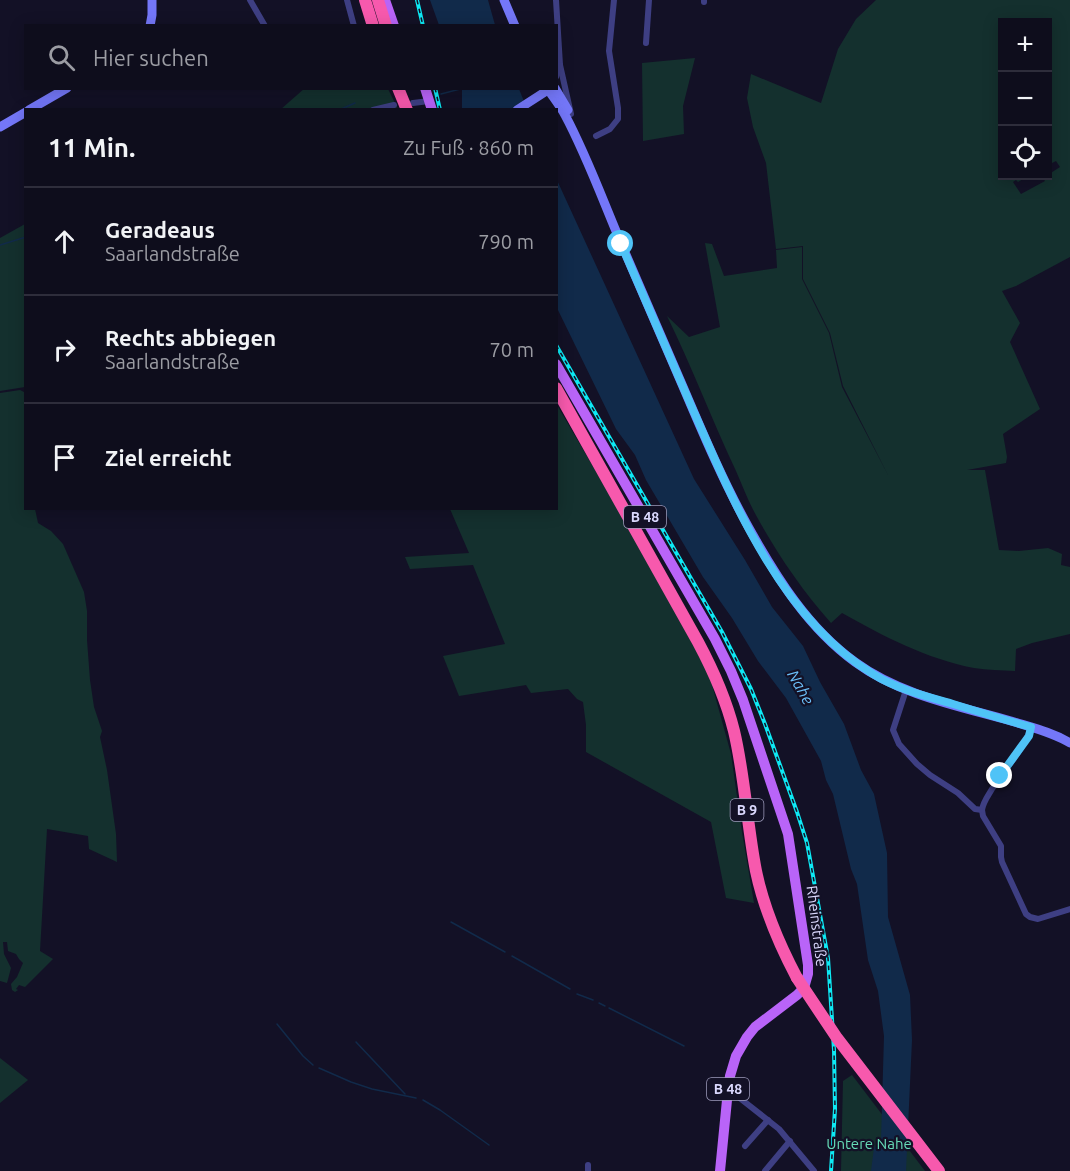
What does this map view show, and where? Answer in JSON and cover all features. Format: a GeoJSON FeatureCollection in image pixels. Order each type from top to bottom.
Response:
{"type":"FeatureCollection","features":[{"type":"Feature","properties":{"kind":"highway"},"geometry":{"type":"LineString","coordinates":[[365,0],[372,24]]}},
{"type":"Feature","properties":{"kind":"highway"},"geometry":{"type":"LineString","coordinates":[[378,0],[385,24]]}},
{"type":"Feature","properties":{"kind":"highway"},"geometry":{"type":"LineString","coordinates":[[398,94],[410,106]]}},
{"type":"Feature","properties":{"kind":"highway","name":"B 9"},"geometry":{"type":"LineString","coordinates":[[558,392],[698,642],[718,685],[738,751],[753,853],[761,889],[775,932],[797,978],[837,1038],[939,1171]]}},
{"type":"Feature","properties":{"kind":"main road"},"geometry":{"type":"LineString","coordinates":[[150,24],[152,0]]}},
{"type":"Feature","properties":{"kind":"main road"},"geometry":{"type":"LineString","coordinates":[[385,0],[393,24]]}},
{"type":"Feature","properties":{"kind":"main road"},"geometry":{"type":"LineString","coordinates":[[504,0],[514,24]]}},
{"type":"Feature","properties":{"kind":"main road"},"geometry":{"type":"LineString","coordinates":[[32,108],[64,90]]}},
{"type":"Feature","properties":{"kind":"main road"},"geometry":{"type":"LineString","coordinates":[[426,90],[430,105]]}},
{"type":"Feature","properties":{"kind":"main road"},"geometry":{"type":"LineString","coordinates":[[520,108],[549,90]]}},
{"type":"Feature","properties":{"kind":"main road"},"geometry":{"type":"LineString","coordinates":[[553,90],[571,114],[579,143]]}},
{"type":"Feature","properties":{"kind":"main road"},"geometry":{"type":"LineString","coordinates":[[553,90],[579,143],[731,495],[770,565],[799,606],[835,646],[873,674],[906,690],[1031,727],[1070,743]]}},
{"type":"Feature","properties":{"kind":"main road"},"geometry":{"type":"LineString","coordinates":[[0,127],[24,113]]}},
{"type":"Feature","properties":{"kind":"main road","name":"Rheinstraße"},"geometry":{"type":"LineString","coordinates":[[558,367],[715,639],[731,671],[788,834],[808,965],[807,980],[798,995],[765,1018],[747,1037],[732,1065],[720,1171]]}},
{"type":"Feature","properties":{"kind":"street"},"geometry":{"type":"LineString","coordinates":[[250,0],[264,24]]}},
{"type":"Feature","properties":{"kind":"street"},"geometry":{"type":"LineString","coordinates":[[347,0],[353,24]]}},
{"type":"Feature","properties":{"kind":"street"},"geometry":{"type":"LineString","coordinates":[[556,0],[557,24]]}},
{"type":"Feature","properties":{"kind":"street"},"geometry":{"type":"LineString","coordinates":[[596,136],[610,129],[618,119],[609,51],[614,0]]}},
{"type":"Feature","properties":{"kind":"street"},"geometry":{"type":"LineString","coordinates":[[646,43],[649,0]]}},
{"type":"Feature","properties":{"kind":"street"},"geometry":{"type":"LineString","coordinates":[[558,68],[571,114]]}},
{"type":"Feature","properties":{"kind":"street"},"geometry":{"type":"LineString","coordinates":[[377,108],[398,94]]}},
{"type":"Feature","properties":{"kind":"street"},"geometry":{"type":"LineString","coordinates":[[410,106],[430,105]]}},
{"type":"Feature","properties":{"kind":"street"},"geometry":{"type":"LineString","coordinates":[[906,690],[893,730],[898,744],[930,775],[958,793],[975,809],[982,810]]}},
{"type":"Feature","properties":{"kind":"street"},"geometry":{"type":"LineString","coordinates":[[1031,727],[1029,736],[982,804],[982,810],[1001,846],[1002,862],[1026,914],[1038,919],[1070,909]]}},
{"type":"Feature","properties":{"kind":"street"},"geometry":{"type":"LineString","coordinates":[[728,1090],[768,1120],[790,1141],[814,1171]]}},
{"type":"Feature","properties":{"kind":"street"},"geometry":{"type":"LineString","coordinates":[[745,1146],[768,1120]]}},
{"type":"Feature","properties":{"kind":"street"},"geometry":{"type":"LineString","coordinates":[[765,1171],[790,1141]]}},
{"type":"Feature","properties":{"kind":"green space"},"geometry":{"type":"Polygon","coordinates":[[[876,0],[1070,0],[1070,257],[1002,291],[1020,323],[1010,342],[1040,409],[1003,434],[1006,463],[967,470],[985,470],[999,550],[1019,551],[1048,548],[1062,554],[1061,565],[1070,567],[1070,634],[1016,649],[1015,671],[974,668],[939,659],[889,638],[842,613],[831,623],[791,572],[754,512],[667,316],[689,337],[720,327],[705,243],[712,244],[724,276],[777,268],[776,250],[802,247],[802,279],[829,333],[842,387],[889,477],[843,386],[830,333],[803,279],[803,246],[776,249],[766,163],[753,127],[747,98],[751,74],[821,103],[838,49],[856,19],[876,0]]]}},
{"type":"Feature","properties":{"kind":"green space"},"geometry":{"type":"Polygon","coordinates":[[[695,58],[683,106],[684,134],[643,141],[642,63],[695,58]]]}},
{"type":"Feature","properties":{"kind":"green space"},"geometry":{"type":"Polygon","coordinates":[[[303,90],[388,90],[398,108],[282,108],[303,90]]]}},
{"type":"Feature","properties":{"kind":"green space"},"geometry":{"type":"Polygon","coordinates":[[[24,225],[24,387],[0,391],[0,238],[24,225]]]}},
{"type":"Feature","properties":{"kind":"green space"},"geometry":{"type":"Polygon","coordinates":[[[20,390],[24,392],[24,510],[35,510],[38,523],[51,531],[63,544],[84,592],[90,680],[94,707],[102,731],[100,737],[116,834],[117,862],[89,849],[88,836],[47,829],[40,951],[53,959],[25,987],[19,985],[15,992],[11,984],[23,963],[16,954],[8,951],[7,942],[3,942],[4,954],[11,968],[7,983],[0,981],[0,393],[20,390]]]}},
{"type":"Feature","properties":{"kind":"green space"},"geometry":{"type":"Polygon","coordinates":[[[558,407],[619,511],[709,674],[731,754],[754,903],[726,898],[711,822],[586,752],[583,702],[568,689],[531,693],[526,685],[459,696],[443,656],[505,644],[473,565],[410,569],[405,557],[469,553],[450,510],[558,510],[558,407]]]}},
{"type":"Feature","properties":{"kind":"green space"},"geometry":{"type":"Polygon","coordinates":[[[0,1058],[28,1080],[0,1103],[0,1058]]]}},
{"type":"Feature","properties":{"kind":"green space","name":"Untere Nahe"},"geometry":{"type":"Polygon","coordinates":[[[852,1075],[925,1171],[841,1171],[843,1081],[852,1075]]]}},
{"type":"Feature","properties":{"kind":"water"},"geometry":{"type":"Polygon","coordinates":[[[430,0],[488,0],[495,24],[439,24],[430,0]]]}},
{"type":"Feature","properties":{"kind":"water"},"geometry":{"type":"Polygon","coordinates":[[[462,90],[519,90],[527,108],[462,108],[462,90]]]}},
{"type":"Feature","properties":{"kind":"water","name":"Nahe"},"geometry":{"type":"Polygon","coordinates":[[[558,182],[694,479],[772,607],[803,646],[844,724],[861,770],[874,794],[887,853],[888,917],[910,995],[912,1040],[906,1171],[871,1171],[874,1148],[881,1140],[884,1036],[878,991],[868,960],[857,884],[851,869],[833,794],[821,761],[786,698],[758,661],[732,618],[703,577],[646,480],[635,455],[616,429],[558,310],[558,182]]]}},
{"type":"Feature","properties":{"kind":"waterway"},"geometry":{"type":"LineString","coordinates":[[441,94],[456,90]]}},
{"type":"Feature","properties":{"kind":"waterway"},"geometry":{"type":"LineString","coordinates":[[344,108],[355,103]]}},
{"type":"Feature","properties":{"kind":"waterway"},"geometry":{"type":"LineString","coordinates":[[0,245],[24,238]]}},
{"type":"Feature","properties":{"kind":"waterway"},"geometry":{"type":"LineString","coordinates":[[451,922],[505,952]]}},
{"type":"Feature","properties":{"kind":"waterway"},"geometry":{"type":"LineString","coordinates":[[512,956],[570,989]]}},
{"type":"Feature","properties":{"kind":"waterway"},"geometry":{"type":"LineString","coordinates":[[577,994],[593,1000]]}},
{"type":"Feature","properties":{"kind":"waterway"},"geometry":{"type":"LineString","coordinates":[[599,1003],[605,1006]]}},
{"type":"Feature","properties":{"kind":"waterway"},"geometry":{"type":"LineString","coordinates":[[609,1008],[684,1046]]}},
{"type":"Feature","properties":{"kind":"waterway"},"geometry":{"type":"LineString","coordinates":[[277,1024],[313,1065]]}},
{"type":"Feature","properties":{"kind":"waterway"},"geometry":{"type":"LineString","coordinates":[[356,1042],[405,1094]]}},
{"type":"Feature","properties":{"kind":"waterway"},"geometry":{"type":"LineString","coordinates":[[319,1068],[372,1089],[416,1098]]}},
{"type":"Feature","properties":{"kind":"waterway"},"geometry":{"type":"LineString","coordinates":[[423,1100],[489,1145]]}},
{"type":"Feature","properties":{"kind":"railway"},"geometry":{"type":"LineString","coordinates":[[417,0],[423,24]]}},
{"type":"Feature","properties":{"kind":"railway"},"geometry":{"type":"LineString","coordinates":[[435,90],[440,108]]}},
{"type":"Feature","properties":{"kind":"railway"},"geometry":{"type":"LineString","coordinates":[[558,348],[722,632],[751,689],[797,812],[807,843],[828,958],[835,1109],[831,1171]]}},
{"type":"Feature","properties":{"kind":"route"},"geometry":{"type":"LineString","coordinates":[[621,244],[731,495],[770,565],[786,588],[814,624],[835,646],[873,674],[906,690],[1031,727],[1029,736],[1000,776]]}}]}
